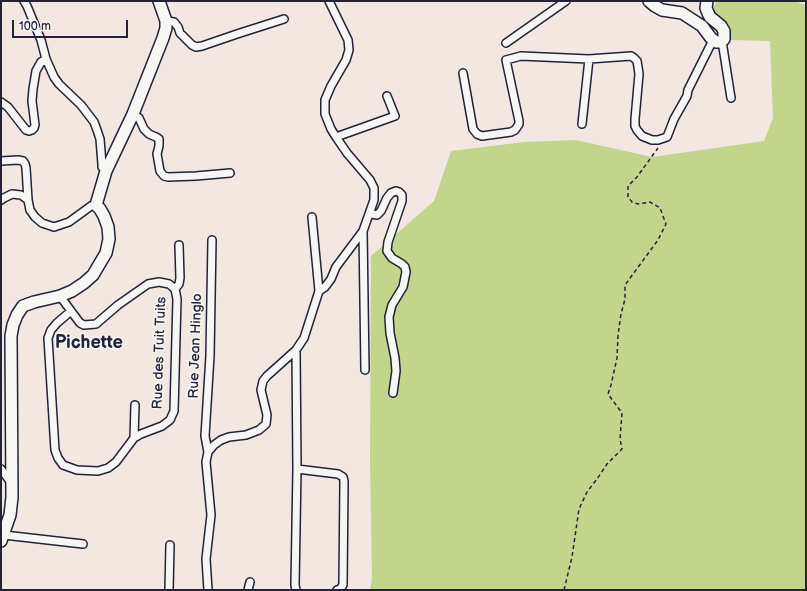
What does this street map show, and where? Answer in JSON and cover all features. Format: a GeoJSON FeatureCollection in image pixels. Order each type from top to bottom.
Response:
{"type":"FeatureCollection","features":[{"type":"Feature","properties":{"kind":"street"},"geometry":{"type":"LineString","coordinates":[[24,1],[41,40],[46,59],[54,77],[59,84],[81,105],[98,130],[102,167],[106,171]]}},
{"type":"Feature","properties":{"kind":"street"},"geometry":{"type":"LineString","coordinates":[[96,205],[106,171],[132,114],[163,38],[166,28],[166,20],[159,1]]}},
{"type":"Feature","properties":{"kind":"street"},"geometry":{"type":"LineString","coordinates":[[319,291],[331,279],[336,267],[363,231],[374,200],[374,188],[370,180],[347,153],[336,137],[325,114],[326,100],[331,86],[346,60],[349,50],[348,40],[329,1]]}},
{"type":"Feature","properties":{"kind":"street"},"geometry":{"type":"LineString","coordinates":[[506,43],[566,1]]}},
{"type":"Feature","properties":{"kind":"street"},"geometry":{"type":"LineString","coordinates":[[649,1],[662,10],[682,13],[702,26],[711,38],[718,40]]}},
{"type":"Feature","properties":{"kind":"street"},"geometry":{"type":"LineString","coordinates":[[463,73],[473,129],[476,134],[482,136],[511,132],[515,130],[519,124],[506,60],[513,57],[530,56],[589,59],[631,56],[634,58],[638,67],[639,74],[635,119],[637,130],[642,136],[652,140],[658,140],[667,137],[674,119],[687,96],[688,90],[718,40],[724,36],[724,31],[721,26],[710,17],[708,13],[706,8],[707,1]]}},
{"type":"Feature","properties":{"kind":"street"},"geometry":{"type":"LineString","coordinates":[[166,20],[174,22],[180,33],[196,47],[284,18]]}},
{"type":"Feature","properties":{"kind":"street"},"geometry":{"type":"LineString","coordinates":[[718,40],[731,98]]}},
{"type":"Feature","properties":{"kind":"street"},"geometry":{"type":"LineString","coordinates":[[1,102],[8,107],[26,130],[32,130],[35,125],[32,100],[36,71],[46,59]]}},
{"type":"Feature","properties":{"kind":"street"},"geometry":{"type":"LineString","coordinates":[[582,124],[589,59]]}},
{"type":"Feature","properties":{"kind":"street"},"geometry":{"type":"LineString","coordinates":[[336,137],[395,116],[387,96]]}},
{"type":"Feature","properties":{"kind":"street"},"geometry":{"type":"LineString","coordinates":[[132,114],[139,118],[144,129],[149,134],[156,137],[160,142],[157,154],[161,174],[164,176],[196,176],[230,173]]}},
{"type":"Feature","properties":{"kind":"street"},"geometry":{"type":"LineString","coordinates":[[1,161],[18,160],[23,161],[25,164],[30,210],[42,223],[54,226],[69,222],[91,206],[96,205]]}},
{"type":"Feature","properties":{"kind":"street"},"geometry":{"type":"LineString","coordinates":[[370,212],[377,215],[381,212],[387,198],[391,193],[396,191],[402,195],[402,201],[388,242],[387,250],[388,254],[392,258],[405,267],[406,272],[403,287],[392,305],[389,317],[396,371],[393,393]]}},
{"type":"Feature","properties":{"kind":"street"},"geometry":{"type":"LineString","coordinates":[[1,200],[12,194],[21,195],[28,200]]}},
{"type":"Feature","properties":{"kind":"street"},"geometry":{"type":"LineString","coordinates":[[83,544],[2,538],[10,515],[12,497],[11,336],[13,325],[23,306],[60,296],[72,291],[84,283],[92,275],[106,253],[109,239],[108,227],[104,216],[96,205]]}},
{"type":"Feature","properties":{"kind":"street"},"geometry":{"type":"LineString","coordinates":[[208,452],[221,440],[259,430],[266,424],[267,415],[261,390],[263,381],[296,350],[304,338],[319,291],[312,217]]}},
{"type":"Feature","properties":{"kind":"street"},"geometry":{"type":"LineString","coordinates":[[363,231],[365,370]]}},
{"type":"Feature","properties":{"kind":"street","name":"Rue Jean Hinglo"},"geometry":{"type":"LineString","coordinates":[[208,590],[206,559],[210,515],[206,462],[208,452],[205,436],[210,356],[212,240]]}},
{"type":"Feature","properties":{"kind":"street"},"geometry":{"type":"LineString","coordinates":[[175,290],[179,284],[180,278],[179,245]]}},
{"type":"Feature","properties":{"kind":"street","name":"Rue des Tuit Tuits"},"geometry":{"type":"LineString","coordinates":[[60,296],[80,323],[84,325],[96,324],[118,305],[148,284],[159,282],[169,284],[175,290],[177,299],[174,411],[170,420],[162,426],[134,438],[116,462],[108,468],[98,471],[77,470],[63,465],[55,450],[48,338],[51,330],[71,311]]}},
{"type":"Feature","properties":{"kind":"street"},"geometry":{"type":"LineString","coordinates":[[296,350],[297,469],[295,585],[297,590]]}},
{"type":"Feature","properties":{"kind":"street"},"geometry":{"type":"LineString","coordinates":[[134,438],[135,405]]}},
{"type":"Feature","properties":{"kind":"street"},"geometry":{"type":"LineString","coordinates":[[1,469],[12,484]]}},
{"type":"Feature","properties":{"kind":"street"},"geometry":{"type":"LineString","coordinates":[[297,469],[338,474],[343,477],[342,584],[340,589],[337,590]]}},
{"type":"Feature","properties":{"kind":"street"},"geometry":{"type":"LineString","coordinates":[[169,590],[170,545]]}},
{"type":"Feature","properties":{"kind":"path"},"geometry":{"type":"LineString","coordinates":[[564,590],[572,557],[579,510],[587,492],[598,479],[606,464],[622,449],[620,439],[622,413],[608,394],[617,358],[618,335],[625,298],[625,285],[658,240],[666,224],[660,208],[650,202],[638,204],[632,202],[628,197],[628,186],[637,177],[667,137]]}},
{"type":"Feature","properties":{"kind":"green space"},"geometry":{"type":"Polygon","coordinates":[[[717,1],[794,1],[806,5],[806,590],[370,590],[372,579],[370,461],[371,256],[434,201],[451,151],[524,142],[576,140],[652,157],[764,141],[773,118],[770,41],[731,40],[729,25],[711,10],[717,1]]]}},
{"type":"Feature","properties":{"kind":"district","name":"Pichette"},"geometry":{"type":"Point","coordinates":[89,343]}}]}
